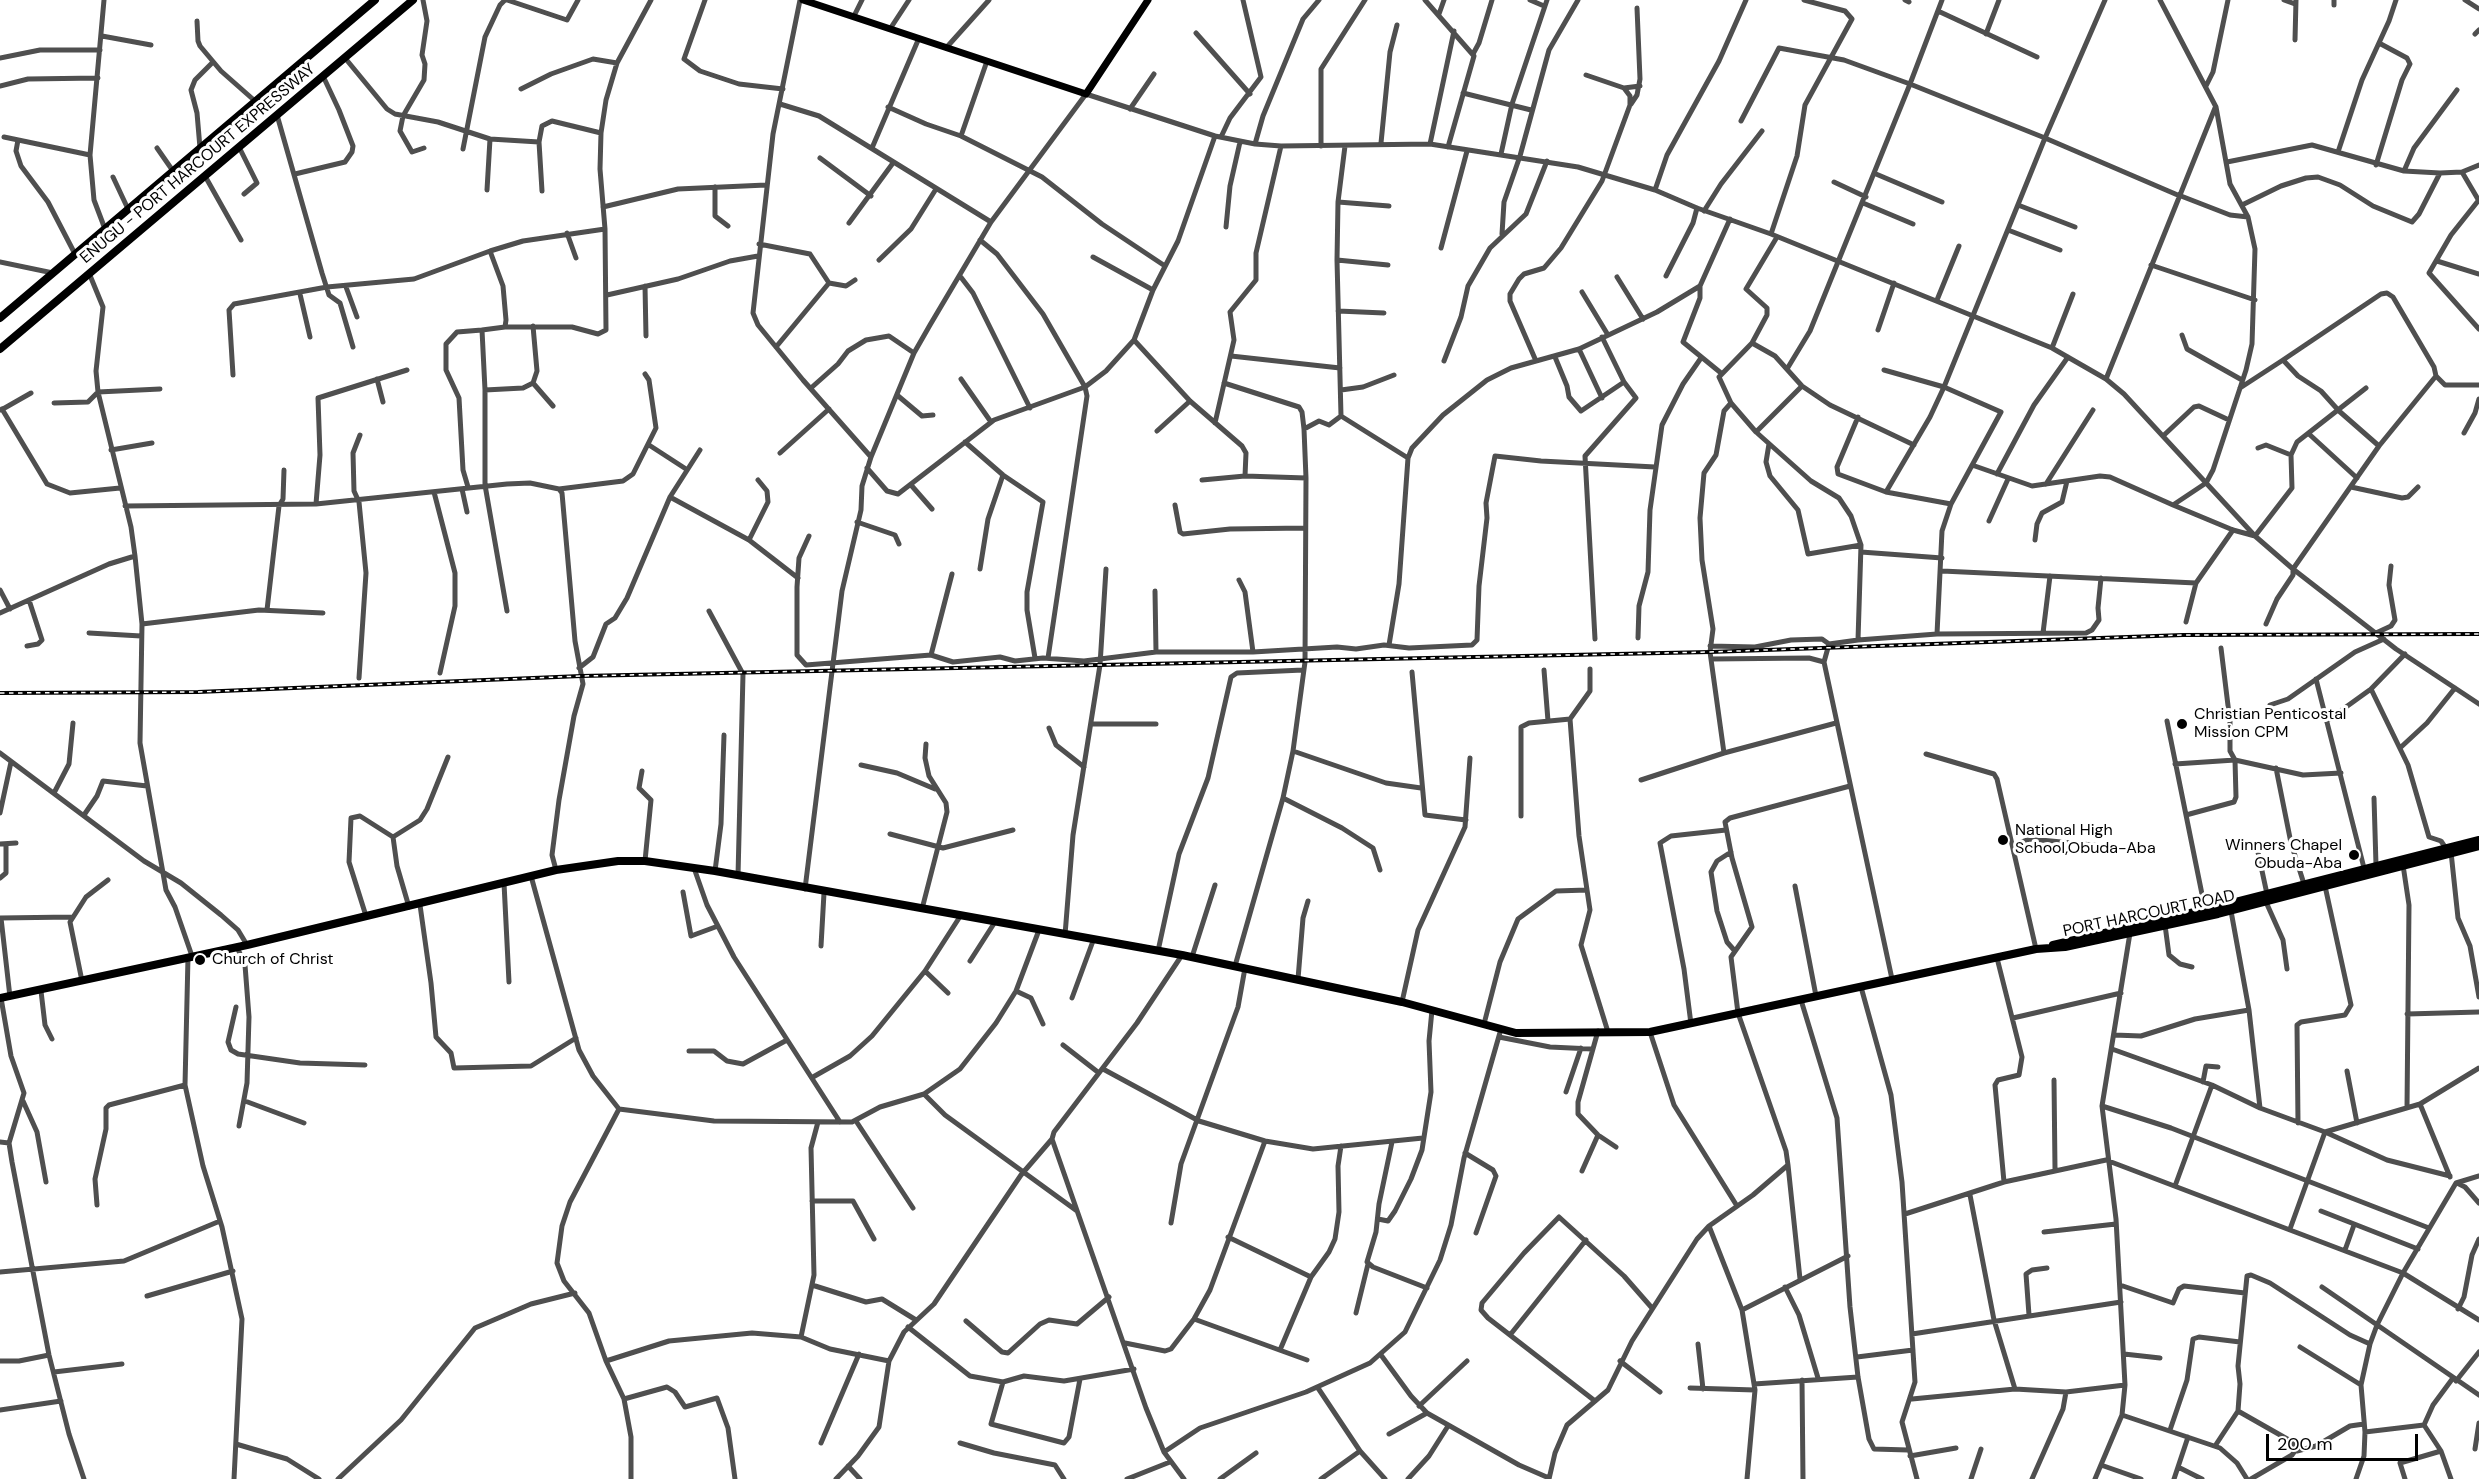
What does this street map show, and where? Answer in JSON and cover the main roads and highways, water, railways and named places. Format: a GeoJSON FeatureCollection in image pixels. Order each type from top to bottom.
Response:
{"type":"FeatureCollection","features":[{"type":"Feature","properties":{"kind":"highway","name":"ENUGU - PORT HARCOURT EXPRESSWAY"},"geometry":{"type":"LineString","coordinates":[[0,318],[375,0]]}},
{"type":"Feature","properties":{"kind":"highway","name":"ENUGU - PORT HARCOURT EXPRESSWAY"},"geometry":{"type":"LineString","coordinates":[[0,349],[413,0]]}},
{"type":"Feature","properties":{"kind":"highway","name":"PORT HARCOURT ROAD"},"geometry":{"type":"LineString","coordinates":[[2046,948],[2064,941],[2205,909],[2325,886],[2403,865],[2479,840]]}},
{"type":"Feature","properties":{"kind":"highway","name":"PORT HARCOURT ROAD"},"geometry":{"type":"LineString","coordinates":[[2046,948],[2065,947],[2231,911],[2304,884],[2364,868],[2448,850],[2479,846]]}},
{"type":"Feature","properties":{"kind":"highway"},"geometry":{"type":"LineString","coordinates":[[4,998],[420,905],[556,870],[618,861],[645,861],[715,871],[1093,941],[1182,955],[1402,1002],[1484,1024],[1500,1033],[1650,1032],[2046,948]]}},
{"type":"Feature","properties":{"kind":"main road"},"geometry":{"type":"LineString","coordinates":[[802,0],[1086,94],[1148,0]]}},
{"type":"Feature","properties":{"kind":"railway"},"geometry":{"type":"LineString","coordinates":[[0,693],[198,692],[581,676],[1710,652],[2183,635],[2479,634]]}},
{"type":"Feature","properties":{"kind":"place","name":"Christian Penticostal Mission CPM"},"geometry":{"type":"Point","coordinates":[2182,724]}},
{"type":"Feature","properties":{"kind":"place","name":"National High School,Obuda-Aba"},"geometry":{"type":"Point","coordinates":[2003,840]}},
{"type":"Feature","properties":{"kind":"place","name":"Winners Chapel Obuda-Aba"},"geometry":{"type":"Point","coordinates":[2354,855]}},
{"type":"Feature","properties":{"kind":"place","name":"Church of Christ"},"geometry":{"type":"Point","coordinates":[200,960]}}]}
